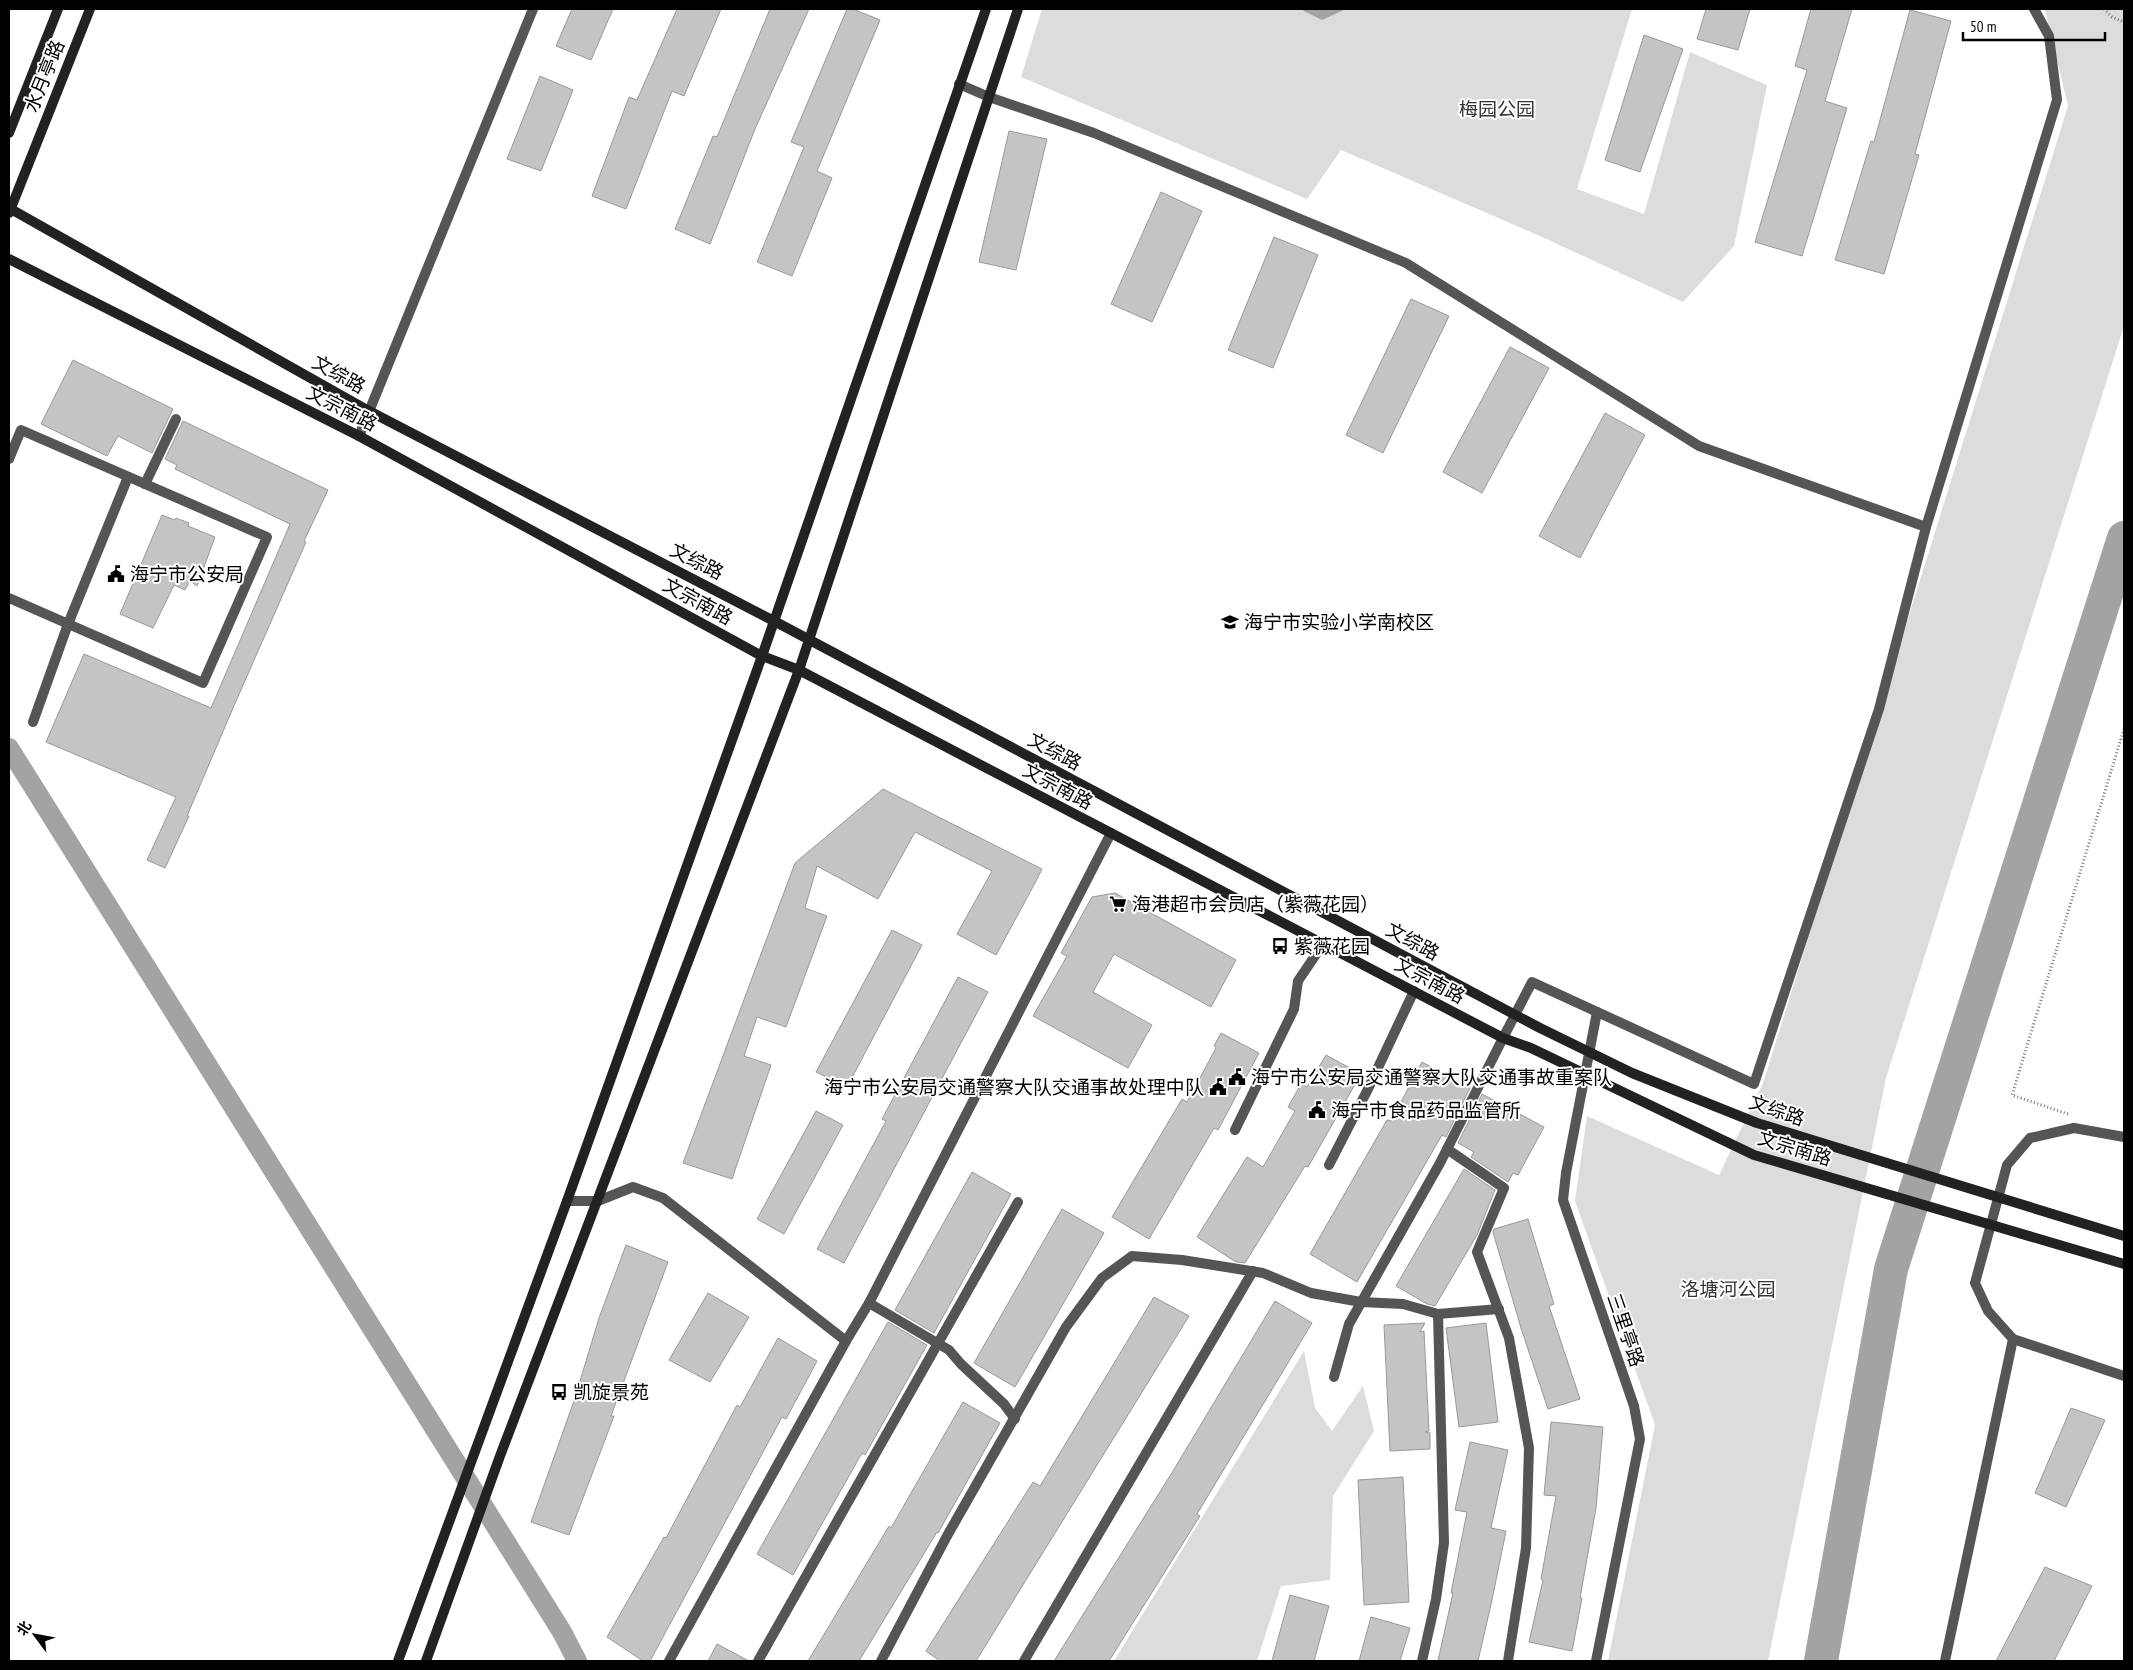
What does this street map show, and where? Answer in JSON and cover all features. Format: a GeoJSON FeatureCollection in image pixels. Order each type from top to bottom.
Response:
{"type":"FeatureCollection","features":[{"type":"Feature","properties":{"kind":"main road","name":"水月亭路"},"geometry":{"type":"LineString","coordinates":[[9,133],[58,9]]}},
{"type":"Feature","properties":{"kind":"main road","name":"水月亭路"},"geometry":{"type":"LineString","coordinates":[[9,210],[90,9]]}},
{"type":"Feature","properties":{"kind":"main road"},"geometry":{"type":"LineString","coordinates":[[398,1661],[478,1438],[567,1201],[762,656],[986,9]]}},
{"type":"Feature","properties":{"kind":"main road"},"geometry":{"type":"LineString","coordinates":[[426,1661],[464,1551],[799,670],[1018,9]]}},
{"type":"Feature","properties":{"kind":"main road","name":"文综路"},"geometry":{"type":"LineString","coordinates":[[9,210],[369,411],[774,621],[1515,1015],[1632,1073],[1757,1123],[2124,1236]]}},
{"type":"Feature","properties":{"kind":"main road","name":"文宗南路"},"geometry":{"type":"LineString","coordinates":[[9,260],[359,436],[762,656],[799,670],[1504,1038],[1531,1048],[1754,1155],[2124,1264]]}},
{"type":"Feature","properties":{"kind":"street"},"geometry":{"type":"LineString","coordinates":[[359,436],[533,9]]}},
{"type":"Feature","properties":{"kind":"street"},"geometry":{"type":"LineString","coordinates":[[1334,1376],[1349,1324],[1446,1150],[1532,982],[1754,1084],[1879,709],[1926,527],[2057,100],[2049,36],[2034,9]]}},
{"type":"Feature","properties":{"kind":"street"},"geometry":{"type":"LineString","coordinates":[[959,84],[989,97],[1094,133],[1406,263],[1699,446],[1926,527]]}},
{"type":"Feature","properties":{"kind":"street"},"geometry":{"type":"LineString","coordinates":[[145,484],[176,419]]}},
{"type":"Feature","properties":{"kind":"street"},"geometry":{"type":"LineString","coordinates":[[9,459],[21,430],[267,537],[203,683],[9,598]]}},
{"type":"Feature","properties":{"kind":"street"},"geometry":{"type":"LineString","coordinates":[[33,722],[68,624],[128,477]]}},
{"type":"Feature","properties":{"kind":"street"},"geometry":{"type":"LineString","coordinates":[[668,1661],[869,1304],[1111,833]]}},
{"type":"Feature","properties":{"kind":"street"},"geometry":{"type":"LineString","coordinates":[[1235,1130],[1294,1009],[1298,981],[1324,944]]}},
{"type":"Feature","properties":{"kind":"street"},"geometry":{"type":"LineString","coordinates":[[1329,1165],[1367,1091],[1414,991]]}},
{"type":"Feature","properties":{"kind":"street","name":"三里亭路"},"geometry":{"type":"LineString","coordinates":[[1596,1661],[1640,1439],[1634,1406],[1563,1200],[1566,1173],[1597,1012]]}},
{"type":"Feature","properties":{"kind":"street"},"geometry":{"type":"LineString","coordinates":[[2124,1137],[2074,1128],[2030,1138],[2007,1165],[1975,1282],[1988,1311],[2013,1339],[2124,1376]]}},
{"type":"Feature","properties":{"kind":"street"},"geometry":{"type":"LineString","coordinates":[[1446,1150],[1504,1188],[1477,1252],[1509,1338],[1529,1448],[1526,1548],[1508,1661]]}},
{"type":"Feature","properties":{"kind":"street"},"geometry":{"type":"LineString","coordinates":[[567,1201],[598,1201],[633,1187],[663,1198],[846,1342]]}},
{"type":"Feature","properties":{"kind":"street"},"geometry":{"type":"LineString","coordinates":[[758,1661],[1018,1202]]}},
{"type":"Feature","properties":{"kind":"street"},"geometry":{"type":"LineString","coordinates":[[881,1661],[947,1536],[1066,1327],[1102,1278],[1132,1256],[1182,1260],[1253,1271],[1263,1273],[1312,1293],[1361,1302],[1403,1304],[1438,1314],[1498,1309]]}},
{"type":"Feature","properties":{"kind":"street"},"geometry":{"type":"LineString","coordinates":[[1024,1661],[1253,1271]]}},
{"type":"Feature","properties":{"kind":"street"},"geometry":{"type":"LineString","coordinates":[[869,1304],[949,1350],[961,1364],[1004,1404],[1015,1419]]}},
{"type":"Feature","properties":{"kind":"street"},"geometry":{"type":"LineString","coordinates":[[1422,1661],[1436,1598],[1444,1543],[1438,1314]]}},
{"type":"Feature","properties":{"kind":"street"},"geometry":{"type":"LineString","coordinates":[[1945,1661],[2013,1339]]}},
{"type":"Feature","properties":{"kind":"path"},"geometry":{"type":"LineString","coordinates":[[2104,9],[2112,17],[2124,22]]}},
{"type":"Feature","properties":{"kind":"path"},"geometry":{"type":"LineString","coordinates":[[2076,1117],[2012,1094],[2124,729]]}},
{"type":"Feature","properties":{"kind":"green space","name":"梅园公园"},"geometry":{"type":"Polygon","coordinates":[[[1042,9],[1632,9],[1577,189],[1644,214],[1690,52],[1767,85],[1734,246],[1683,302],[1542,237],[1341,150],[1307,199],[1021,77],[1042,9]]]}},
{"type":"Feature","properties":{"kind":"green space","name":"洛塘河公园"},"geometry":{"type":"Polygon","coordinates":[[[2046,9],[2124,9],[2124,326],[1886,1078],[1768,1661],[1608,1661],[1655,1425],[1575,1201],[1587,1116],[1719,1175],[1763,1083],[2068,106],[2046,9]]]}},
{"type":"Feature","properties":{"kind":"green space"},"geometry":{"type":"Polygon","coordinates":[[[1304,1351],[1315,1408],[1332,1431],[1363,1386],[1374,1431],[1333,1496],[1330,1580],[1281,1586],[1257,1661],[1114,1661],[1304,1351]]]}},
{"type":"Feature","properties":{"kind":"shaded area"},"geometry":{"type":"Polygon","coordinates":[[[1300,9],[1346,9],[1322,20],[1300,9]]]}},
{"type":"Feature","properties":{"kind":"building"},"geometry":{"type":"Polygon","coordinates":[[[572,9],[613,9],[591,60],[556,46],[572,9]]]}},
{"type":"Feature","properties":{"kind":"building"},"geometry":{"type":"Polygon","coordinates":[[[677,9],[721,9],[684,96],[672,91],[626,209],[592,196],[629,97],[637,100],[677,9]]]}},
{"type":"Feature","properties":{"kind":"building"},"geometry":{"type":"Polygon","coordinates":[[[770,9],[809,9],[755,129],[710,244],[675,229],[713,136],[717,137],[770,9]]]}},
{"type":"Feature","properties":{"kind":"building"},"geometry":{"type":"Polygon","coordinates":[[[847,9],[853,9],[880,20],[817,171],[832,178],[792,276],[757,262],[804,147],[791,142],[847,9]]]}},
{"type":"Feature","properties":{"kind":"building"},"geometry":{"type":"Polygon","coordinates":[[[1706,9],[1750,9],[1738,50],[1697,39],[1706,9]]]}},
{"type":"Feature","properties":{"kind":"building"},"geometry":{"type":"Polygon","coordinates":[[[1811,9],[1852,9],[1825,101],[1847,108],[1802,256],[1755,242],[1807,70],[1795,66],[1811,9]]]}},
{"type":"Feature","properties":{"kind":"building"},"geometry":{"type":"Polygon","coordinates":[[[1910,10],[1951,21],[1915,154],[1919,155],[1884,274],[1835,260],[1871,141],[1874,142],[1910,10]]]}},
{"type":"Feature","properties":{"kind":"building"},"geometry":{"type":"Polygon","coordinates":[[[1644,35],[1683,49],[1640,172],[1605,160],[1644,35]]]}},
{"type":"Feature","properties":{"kind":"building"},"geometry":{"type":"Polygon","coordinates":[[[540,76],[573,90],[541,171],[507,159],[540,76]]]}},
{"type":"Feature","properties":{"kind":"building"},"geometry":{"type":"Polygon","coordinates":[[[1009,131],[1047,139],[1016,270],[979,262],[1009,131]]]}},
{"type":"Feature","properties":{"kind":"building"},"geometry":{"type":"Polygon","coordinates":[[[1161,192],[1202,211],[1152,322],[1111,304],[1161,192]]]}},
{"type":"Feature","properties":{"kind":"building"},"geometry":{"type":"Polygon","coordinates":[[[1274,237],[1318,255],[1273,368],[1228,350],[1274,237]]]}},
{"type":"Feature","properties":{"kind":"building"},"geometry":{"type":"Polygon","coordinates":[[[1411,299],[1449,316],[1383,453],[1346,435],[1411,299]]]}},
{"type":"Feature","properties":{"kind":"building"},"geometry":{"type":"Polygon","coordinates":[[[1510,347],[1549,368],[1482,493],[1443,472],[1510,347]]]}},
{"type":"Feature","properties":{"kind":"building"},"geometry":{"type":"Polygon","coordinates":[[[73,360],[173,409],[152,453],[118,436],[107,456],[41,424],[73,360]]]}},
{"type":"Feature","properties":{"kind":"building"},"geometry":{"type":"Polygon","coordinates":[[[1605,413],[1645,435],[1580,558],[1539,536],[1605,413]]]}},
{"type":"Feature","properties":{"kind":"building"},"geometry":{"type":"Polygon","coordinates":[[[183,421],[328,490],[304,541],[306,542],[165,868],[147,860],[176,797],[46,742],[84,654],[211,708],[290,524],[175,469],[177,465],[165,459],[183,421]]]}},
{"type":"Feature","properties":{"kind":"building"},"geometry":{"type":"Polygon","coordinates":[[[162,515],[189,523],[188,526],[215,537],[197,586],[190,581],[185,590],[174,585],[153,628],[120,614],[162,515]]]}},
{"type":"Feature","properties":{"kind":"building"},"geometry":{"type":"Polygon","coordinates":[[[883,789],[1042,869],[1034,885],[996,955],[957,934],[992,871],[915,832],[878,899],[817,866],[805,908],[827,916],[786,1027],[757,1017],[744,1056],[771,1065],[732,1179],[683,1163],[795,863],[883,789]]]}},
{"type":"Feature","properties":{"kind":"building"},"geometry":{"type":"Polygon","coordinates":[[[1115,893],[1236,960],[1211,1007],[1114,954],[1093,992],[1152,1025],[1128,1068],[1033,1016],[1067,956],[1061,953],[1092,897],[1115,893]]]}},
{"type":"Feature","properties":{"kind":"building"},"geometry":{"type":"Polygon","coordinates":[[[892,930],[922,945],[847,1087],[816,1072],[892,930]]]}},
{"type":"Feature","properties":{"kind":"building"},"geometry":{"type":"Polygon","coordinates":[[[958,977],[988,992],[844,1263],[817,1249],[886,1121],[882,1119],[958,977]]]}},
{"type":"Feature","properties":{"kind":"building"},"geometry":{"type":"Polygon","coordinates":[[[1221,1033],[1259,1053],[1218,1130],[1214,1128],[1149,1239],[1112,1217],[1182,1099],[1187,1102],[1216,1048],[1214,1046],[1221,1033]]]}},
{"type":"Feature","properties":{"kind":"building"},"geometry":{"type":"Polygon","coordinates":[[[1326,1055],[1361,1074],[1308,1167],[1305,1166],[1245,1263],[1236,1262],[1197,1237],[1247,1157],[1263,1167],[1295,1111],[1288,1107],[1301,1084],[1307,1087],[1326,1055]]]}},
{"type":"Feature","properties":{"kind":"building"},"geometry":{"type":"Polygon","coordinates":[[[1422,1062],[1470,1088],[1446,1137],[1442,1135],[1357,1282],[1310,1254],[1387,1120],[1391,1121],[1422,1062]]]}},
{"type":"Feature","properties":{"kind":"building"},"geometry":{"type":"Polygon","coordinates":[[[1482,1094],[1544,1127],[1518,1175],[1513,1173],[1508,1182],[1471,1157],[1474,1152],[1458,1143],[1482,1094]]]}},
{"type":"Feature","properties":{"kind":"building"},"geometry":{"type":"Polygon","coordinates":[[[816,1111],[843,1125],[784,1234],[757,1219],[816,1111]]]}},
{"type":"Feature","properties":{"kind":"building"},"geometry":{"type":"Polygon","coordinates":[[[1464,1169],[1495,1190],[1477,1235],[1435,1306],[1427,1304],[1396,1286],[1464,1169]]]}},
{"type":"Feature","properties":{"kind":"building"},"geometry":{"type":"Polygon","coordinates":[[[972,1172],[1011,1194],[934,1333],[895,1310],[972,1172]]]}},
{"type":"Feature","properties":{"kind":"building"},"geometry":{"type":"Polygon","coordinates":[[[1062,1209],[1104,1233],[1015,1387],[974,1363],[1062,1209]]]}},
{"type":"Feature","properties":{"kind":"building"},"geometry":{"type":"Polygon","coordinates":[[[1528,1219],[1554,1304],[1549,1306],[1580,1399],[1548,1409],[1521,1328],[1493,1232],[1494,1229],[1528,1219]]]}},
{"type":"Feature","properties":{"kind":"building"},"geometry":{"type":"Polygon","coordinates":[[[626,1245],[668,1262],[611,1416],[614,1416],[569,1535],[531,1522],[574,1401],[599,1318],[626,1245]]]}},
{"type":"Feature","properties":{"kind":"building"},"geometry":{"type":"Polygon","coordinates":[[[708,1293],[749,1317],[710,1382],[669,1360],[708,1293]]]}},
{"type":"Feature","properties":{"kind":"building"},"geometry":{"type":"Polygon","coordinates":[[[1154,1297],[1189,1316],[976,1661],[940,1661],[926,1651],[1033,1482],[1040,1486],[1154,1297]]]}},
{"type":"Feature","properties":{"kind":"building"},"geometry":{"type":"Polygon","coordinates":[[[1275,1301],[1312,1323],[1197,1514],[1200,1516],[1109,1661],[1054,1661],[1173,1471],[1275,1301]]]}},
{"type":"Feature","properties":{"kind":"building"},"geometry":{"type":"Polygon","coordinates":[[[888,1322],[927,1345],[865,1455],[862,1453],[793,1575],[757,1554],[888,1322]]]}},
{"type":"Feature","properties":{"kind":"building"},"geometry":{"type":"Polygon","coordinates":[[[1425,1323],[1420,1332],[1424,1331],[1429,1431],[1425,1432],[1430,1433],[1430,1449],[1390,1451],[1384,1325],[1425,1323]]]}},
{"type":"Feature","properties":{"kind":"building"},"geometry":{"type":"Polygon","coordinates":[[[1486,1323],[1498,1422],[1459,1427],[1446,1328],[1486,1323]]]}},
{"type":"Feature","properties":{"kind":"building"},"geometry":{"type":"Polygon","coordinates":[[[778,1338],[817,1361],[786,1419],[782,1417],[650,1661],[643,1661],[607,1637],[664,1537],[666,1538],[737,1405],[740,1407],[778,1338]]]}},
{"type":"Feature","properties":{"kind":"building"},"geometry":{"type":"Polygon","coordinates":[[[963,1402],[1000,1423],[938,1533],[859,1661],[808,1661],[889,1526],[891,1528],[963,1402]]]}},
{"type":"Feature","properties":{"kind":"building"},"geometry":{"type":"Polygon","coordinates":[[[2071,1408],[2105,1420],[2066,1507],[2035,1493],[2071,1408]]]}},
{"type":"Feature","properties":{"kind":"building"},"geometry":{"type":"Polygon","coordinates":[[[1551,1422],[1603,1427],[1596,1508],[1572,1651],[1529,1642],[1543,1580],[1541,1579],[1556,1496],[1544,1495],[1551,1422]]]}},
{"type":"Feature","properties":{"kind":"building"},"geometry":{"type":"Polygon","coordinates":[[[1470,1442],[1508,1450],[1491,1528],[1506,1531],[1478,1661],[1438,1661],[1453,1593],[1451,1593],[1467,1512],[1455,1510],[1470,1442]]]}},
{"type":"Feature","properties":{"kind":"building"},"geometry":{"type":"Polygon","coordinates":[[[1403,1477],[1409,1602],[1364,1605],[1358,1480],[1403,1477]]]}},
{"type":"Feature","properties":{"kind":"building"},"geometry":{"type":"Polygon","coordinates":[[[2045,1567],[2092,1586],[2054,1661],[1996,1661],[2045,1567]]]}},
{"type":"Feature","properties":{"kind":"building"},"geometry":{"type":"Polygon","coordinates":[[[1290,1595],[1329,1606],[1314,1661],[1272,1661],[1290,1595]]]}},
{"type":"Feature","properties":{"kind":"building"},"geometry":{"type":"Polygon","coordinates":[[[1371,1617],[1410,1628],[1400,1661],[1359,1661],[1371,1617]]]}},
{"type":"Feature","properties":{"kind":"building"},"geometry":{"type":"Polygon","coordinates":[[[717,1644],[749,1661],[708,1661],[717,1644]]]}},
{"type":"Feature","properties":{"kind":"waterway"},"geometry":{"type":"LineString","coordinates":[[1821,1661],[1891,1269],[2124,538]]}},
{"type":"Feature","properties":{"kind":"waterway"},"geometry":{"type":"LineString","coordinates":[[9,748],[562,1632],[577,1661]]}},
{"type":"Feature","properties":{"kind":"place","name":"海宁市公安局"},"geometry":{"type":"Point","coordinates":[116,574]}},
{"type":"Feature","properties":{"kind":"place","name":"海宁市实验小学南校区"},"geometry":{"type":"Point","coordinates":[1230,622]}},
{"type":"Feature","properties":{"kind":"place","name":"海港超市会员店（紫薇花园）"},"geometry":{"type":"Point","coordinates":[1118,904]}},
{"type":"Feature","properties":{"kind":"place","name":"紫薇花园"},"geometry":{"type":"Point","coordinates":[1280,946]}},
{"type":"Feature","properties":{"kind":"place","name":"海宁市公安局交通警察大队交通事故重案队"},"geometry":{"type":"Point","coordinates":[1237,1077]}},
{"type":"Feature","properties":{"kind":"place","name":"海宁市公安局交通警察大队交通事故处理中队"},"geometry":{"type":"Point","coordinates":[1218,1087]}},
{"type":"Feature","properties":{"kind":"place","name":"海宁市食品药品监管所"},"geometry":{"type":"Point","coordinates":[1317,1110]}},
{"type":"Feature","properties":{"kind":"place","name":"凯旋景苑"},"geometry":{"type":"Point","coordinates":[559,1392]}}]}
